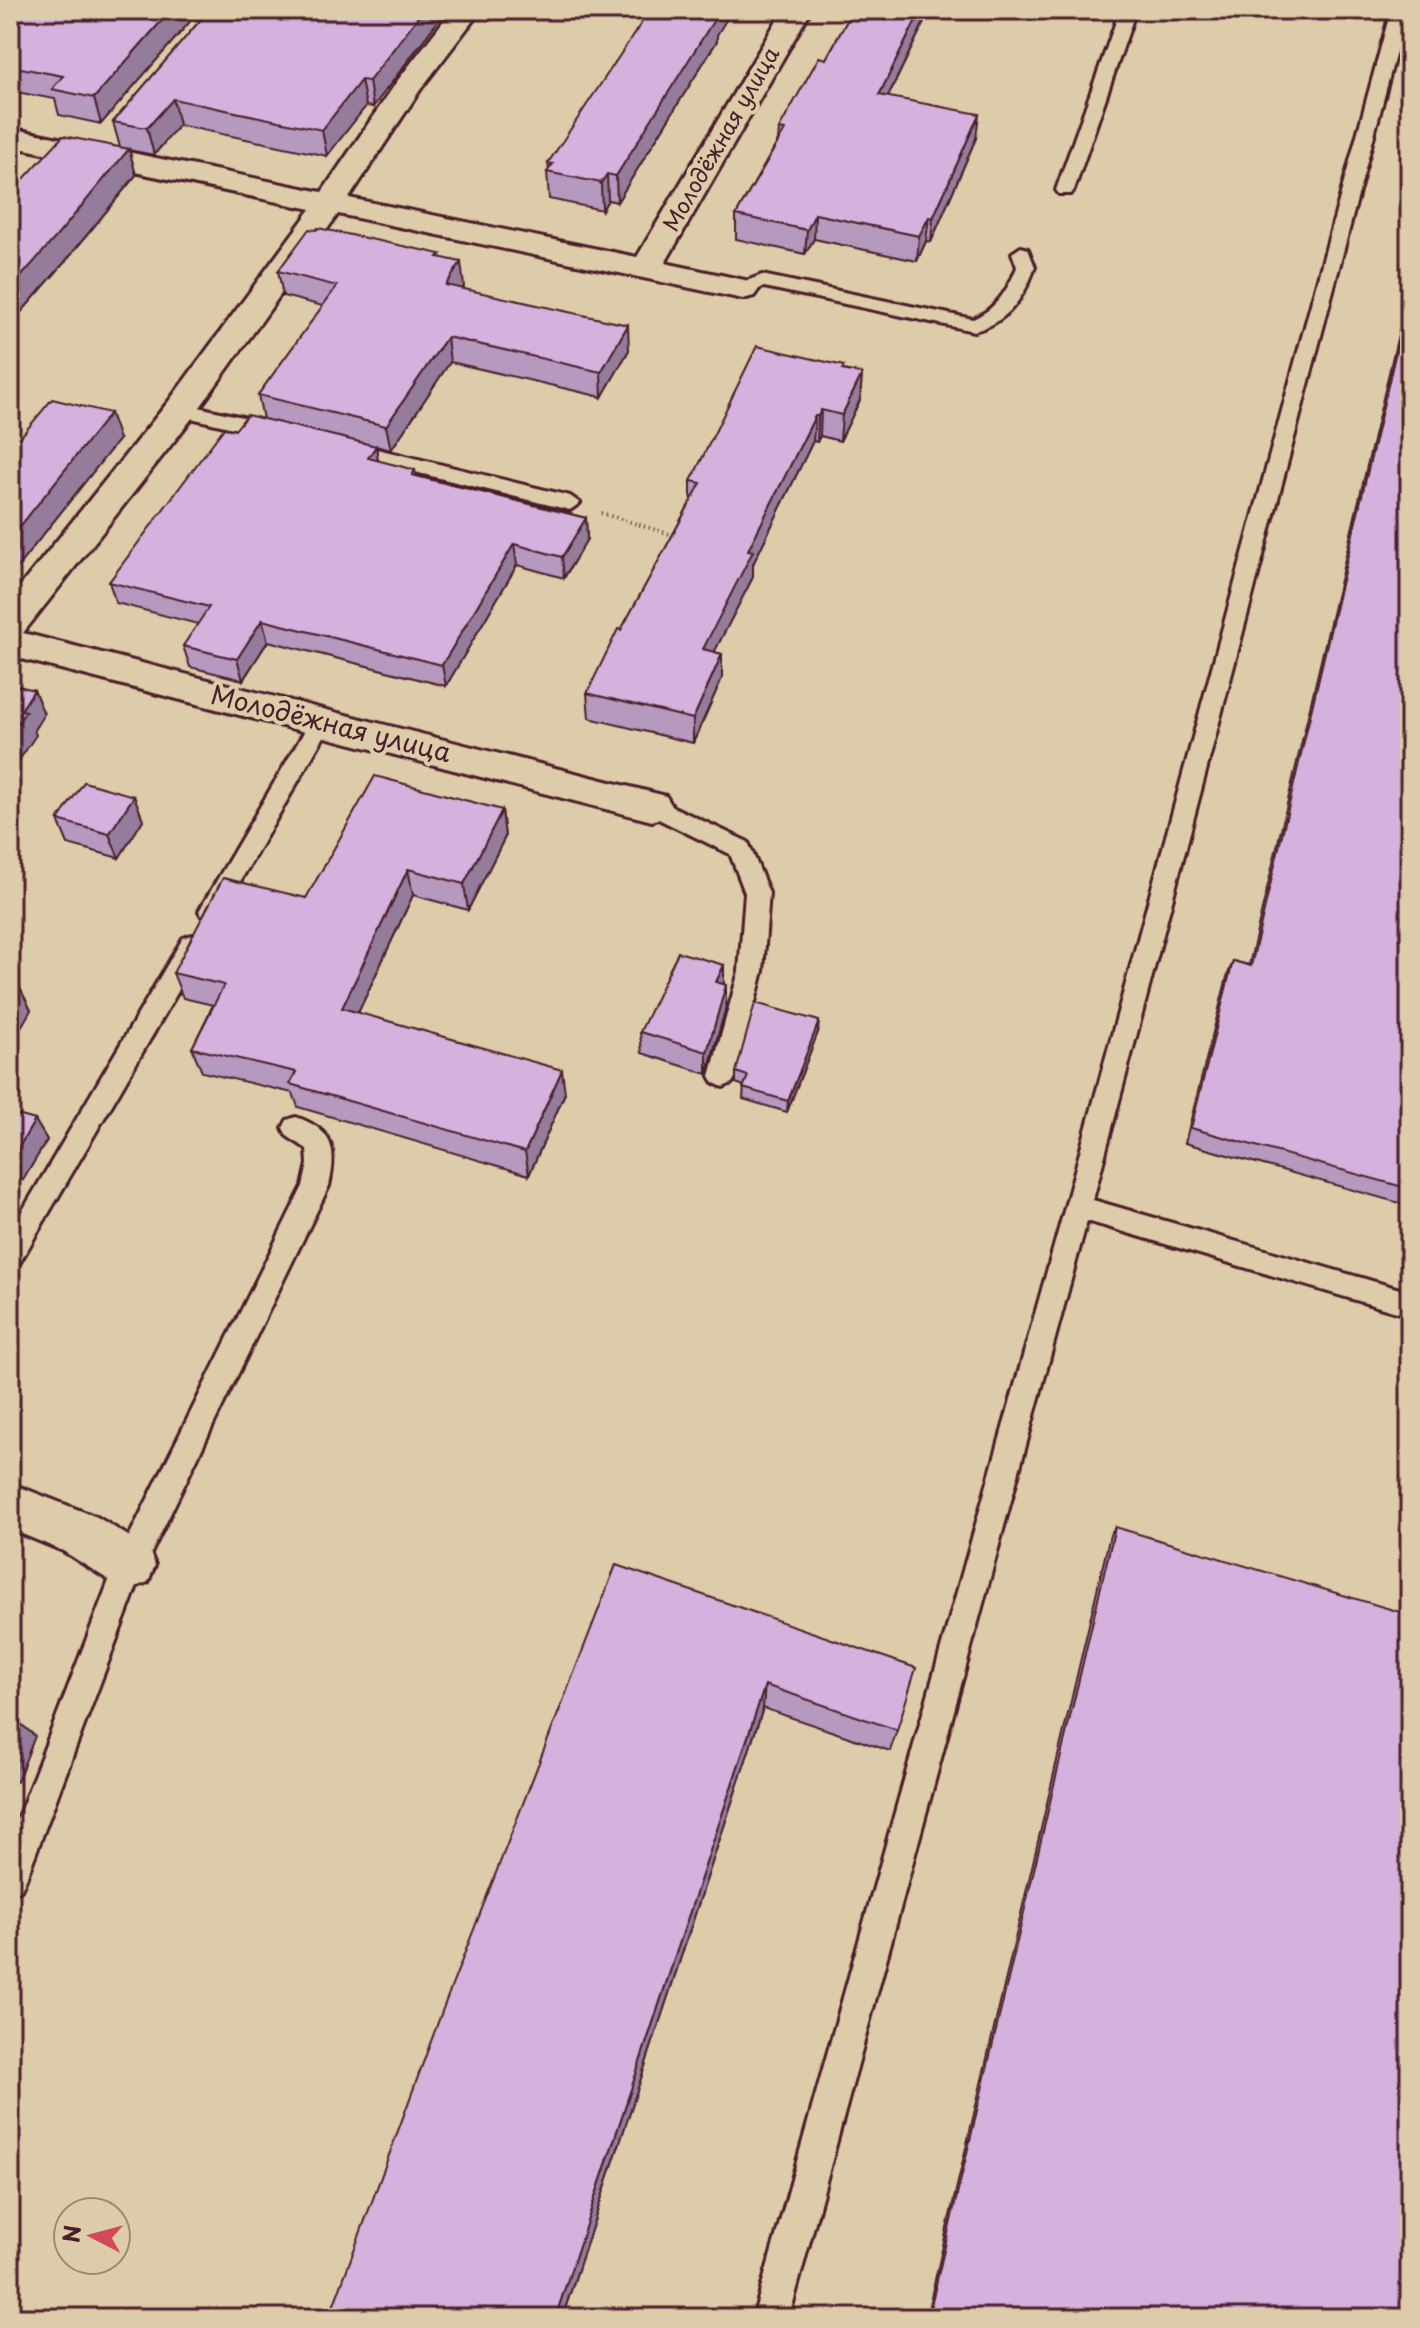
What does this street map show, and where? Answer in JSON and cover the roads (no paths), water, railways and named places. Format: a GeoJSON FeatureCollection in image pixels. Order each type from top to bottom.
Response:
{"type":"FeatureCollection","features":[{"type":"Feature","properties":{"kind":"street"},"geometry":{"type":"LineString","coordinates":[[10,624],[181,409],[330,204],[408,86],[467,10]]}},
{"type":"Feature","properties":{"kind":"street","name":"Молодёжная улица"},"geometry":{"type":"LineString","coordinates":[[646,269],[797,10]]}},
{"type":"Feature","properties":{"kind":"street"},"geometry":{"type":"LineString","coordinates":[[95,155],[116,131]]}},
{"type":"Feature","properties":{"kind":"street","name":"Молодёжная улица"},"geometry":{"type":"LineString","coordinates":[[10,137],[743,289]]}},
{"type":"Feature","properties":{"kind":"street","name":"Молодёжная улица"},"geometry":{"type":"LineString","coordinates":[[10,643],[652,806]]}},
{"type":"Feature","properties":{"kind":"street"},"geometry":{"type":"LineString","coordinates":[[10,1506],[80,1534],[130,1565]]}},
{"type":"Feature","properties":{"kind":"lane"},"geometry":{"type":"LineString","coordinates":[[1065,190],[1128,10]]}},
{"type":"Feature","properties":{"kind":"lane"},"geometry":{"type":"LineString","coordinates":[[771,2318],[1078,1207],[1399,10]]}},
{"type":"Feature","properties":{"kind":"lane"},"geometry":{"type":"LineString","coordinates":[[743,289],[762,281],[974,325],[997,315],[1012,296],[1026,267],[1021,253]]}},
{"type":"Feature","properties":{"kind":"lane"},"geometry":{"type":"LineString","coordinates":[[181,409],[301,438]]}},
{"type":"Feature","properties":{"kind":"lane"},"geometry":{"type":"LineString","coordinates":[[330,445],[570,503]]}},
{"type":"Feature","properties":{"kind":"lane"},"geometry":{"type":"LineString","coordinates":[[10,1256],[322,721]]}},
{"type":"Feature","properties":{"kind":"lane"},"geometry":{"type":"LineString","coordinates":[[652,806],[740,848],[757,893],[751,971],[723,1076]]}},
{"type":"Feature","properties":{"kind":"lane"},"geometry":{"type":"LineString","coordinates":[[10,1879],[130,1565],[316,1186],[321,1164],[319,1144],[296,1128]]}},
{"type":"Feature","properties":{"kind":"lane"},"geometry":{"type":"LineString","coordinates":[[1078,1207],[1410,1304]]}}]}
